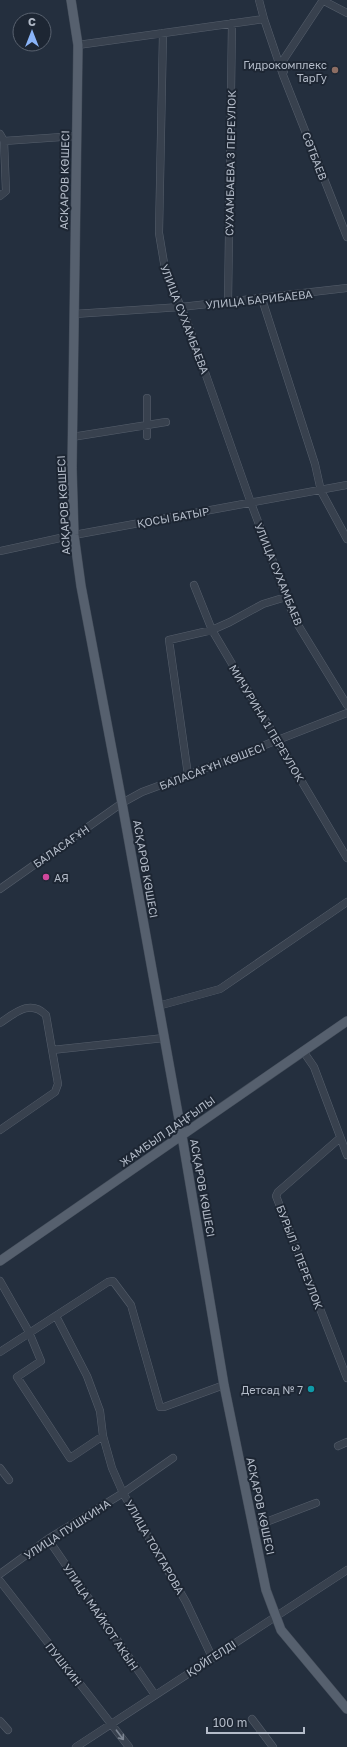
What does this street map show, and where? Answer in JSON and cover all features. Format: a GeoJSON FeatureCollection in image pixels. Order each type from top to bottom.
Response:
{"type":"FeatureCollection","features":[{"type":"Feature","properties":{"kind":"main road","name":"АСҚАРОВ КӨШЕСІ"},"geometry":{"type":"LineString","coordinates":[[71,0],[78,45],[72,437],[74,535],[91,647],[122,803],[182,1136],[224,1385],[266,1590],[281,1630],[347,1708]]}},
{"type":"Feature","properties":{"kind":"main road","name":"ЖАМБЫЛ ДАҢҒЫЛЫ"},"geometry":{"type":"LineString","coordinates":[[0,1262],[347,1021]]}},
{"type":"Feature","properties":{"kind":"street","name":"СӘТБАЕВ"},"geometry":{"type":"LineString","coordinates":[[259,0],[264,19],[284,75],[347,237]]}},
{"type":"Feature","properties":{"kind":"street"},"geometry":{"type":"LineString","coordinates":[[284,75],[284,59],[322,0],[347,13]]}},
{"type":"Feature","properties":{"kind":"street"},"geometry":{"type":"LineString","coordinates":[[78,45],[264,19]]}},
{"type":"Feature","properties":{"kind":"street","name":"СУХАМБАЕВА 3 ПЕРЕУЛОК"},"geometry":{"type":"LineString","coordinates":[[228,302],[232,23]]}},
{"type":"Feature","properties":{"kind":"street","name":"УЛИЦА СУХАМБАЕВА"},"geometry":{"type":"LineString","coordinates":[[163,33],[159,244],[165,269],[201,360],[251,503]]}},
{"type":"Feature","properties":{"kind":"street"},"geometry":{"type":"LineString","coordinates":[[0,134],[4,140],[6,192],[0,196]]}},
{"type":"Feature","properties":{"kind":"street"},"geometry":{"type":"LineString","coordinates":[[4,140],[76,136]]}},
{"type":"Feature","properties":{"kind":"street","name":"УЛИЦА БАРИБАЕВА"},"geometry":{"type":"LineString","coordinates":[[74,314],[181,307],[262,299],[347,288]]}},
{"type":"Feature","properties":{"kind":"street"},"geometry":{"type":"LineString","coordinates":[[262,299],[315,464],[321,491],[347,539]]}},
{"type":"Feature","properties":{"kind":"street"},"geometry":{"type":"LineString","coordinates":[[147,398],[147,436]]}},
{"type":"Feature","properties":{"kind":"street"},"geometry":{"type":"LineString","coordinates":[[72,437],[166,422]]}},
{"type":"Feature","properties":{"kind":"street","name":"ҚОСЫ БАТЫР"},"geometry":{"type":"LineString","coordinates":[[0,551],[74,535],[347,486]]}},
{"type":"Feature","properties":{"kind":"street","name":"УЛИЦА СУХАМБАЕВ"},"geometry":{"type":"LineString","coordinates":[[251,503],[295,620],[347,705]]}},
{"type":"Feature","properties":{"kind":"street","name":"МИЧУРИНА 1 ПЕРЕУЛОК"},"geometry":{"type":"LineString","coordinates":[[194,584],[212,630],[347,858]]}},
{"type":"Feature","properties":{"kind":"street"},"geometry":{"type":"LineString","coordinates":[[188,775],[169,640],[212,630],[263,604],[286,597]]}},
{"type":"Feature","properties":{"kind":"street","name":"БАЛАСАҒҰН КӨШЕСІ"},"geometry":{"type":"LineString","coordinates":[[122,803],[142,792],[347,713]]}},
{"type":"Feature","properties":{"kind":"street","name":"БАЛАСАҒҰН"},"geometry":{"type":"LineString","coordinates":[[0,890],[122,803]]}},
{"type":"Feature","properties":{"kind":"street"},"geometry":{"type":"LineString","coordinates":[[158,1006],[220,989],[347,902]]}},
{"type":"Feature","properties":{"kind":"street"},"geometry":{"type":"LineString","coordinates":[[0,1023],[22,1009],[30,1007],[37,1008],[46,1015],[58,1084],[57,1090],[0,1130]]}},
{"type":"Feature","properties":{"kind":"street"},"geometry":{"type":"LineString","coordinates":[[52,1050],[164,1038]]}},
{"type":"Feature","properties":{"kind":"street"},"geometry":{"type":"LineString","coordinates":[[303,1051],[314,1067],[347,1154]]}},
{"type":"Feature","properties":{"kind":"street","name":"БУРЫЛ 3 ПЕРЕУЛОК"},"geometry":{"type":"LineString","coordinates":[[340,1138],[278,1192],[276,1196],[347,1378]]}},
{"type":"Feature","properties":{"kind":"street"},"geometry":{"type":"LineString","coordinates":[[0,1281],[29,1332],[41,1361],[18,1377],[70,1458],[103,1436]]}},
{"type":"Feature","properties":{"kind":"street"},"geometry":{"type":"LineString","coordinates":[[0,1352],[108,1282],[113,1281],[131,1305],[160,1407],[164,1407],[224,1385]]}},
{"type":"Feature","properties":{"kind":"street","name":"УЛИЦА ТОХТАРОВА"},"geometry":{"type":"LineString","coordinates":[[56,1316],[87,1376],[100,1411],[103,1436],[112,1468],[123,1493],[186,1602],[212,1657]]}},
{"type":"Feature","properties":{"kind":"street"},"geometry":{"type":"LineString","coordinates":[[338,1446],[347,1442]]}},
{"type":"Feature","properties":{"kind":"street","name":"УЛИЦА ПУШКИНА"},"geometry":{"type":"LineString","coordinates":[[0,1574],[48,1539],[123,1493],[173,1458]]}},
{"type":"Feature","properties":{"kind":"street"},"geometry":{"type":"LineString","coordinates":[[0,1468],[9,1480]]}},
{"type":"Feature","properties":{"kind":"street"},"geometry":{"type":"LineString","coordinates":[[253,1526],[316,1503]]}},
{"type":"Feature","properties":{"kind":"street","name":"УЛИЦА МАЙКОТ АКЫН"},"geometry":{"type":"LineString","coordinates":[[48,1539],[155,1695]]}},
{"type":"Feature","properties":{"kind":"street","name":"ҚОЙГЕЛДІ"},"geometry":{"type":"LineString","coordinates":[[76,1747],[347,1570]]}},
{"type":"Feature","properties":{"kind":"street","name":"ПУШКИН"},"geometry":{"type":"LineString","coordinates":[[0,1581],[129,1747]]}},
{"type":"Feature","properties":{"kind":"street"},"geometry":{"type":"LineString","coordinates":[[252,1719],[273,1747]]}},
{"type":"Feature","properties":{"kind":"street"},"geometry":{"type":"LineString","coordinates":[[0,1721],[8,1730]]}},
{"type":"Feature","properties":{"kind":"place","name":"Гидрокомплекс ТарГу"},"geometry":{"type":"Point","coordinates":[335,70]}},
{"type":"Feature","properties":{"kind":"place","name":"АЯ"},"geometry":{"type":"Point","coordinates":[46,877]}},
{"type":"Feature","properties":{"kind":"place","name":"Детсад № 7"},"geometry":{"type":"Point","coordinates":[311,1389]}}]}
